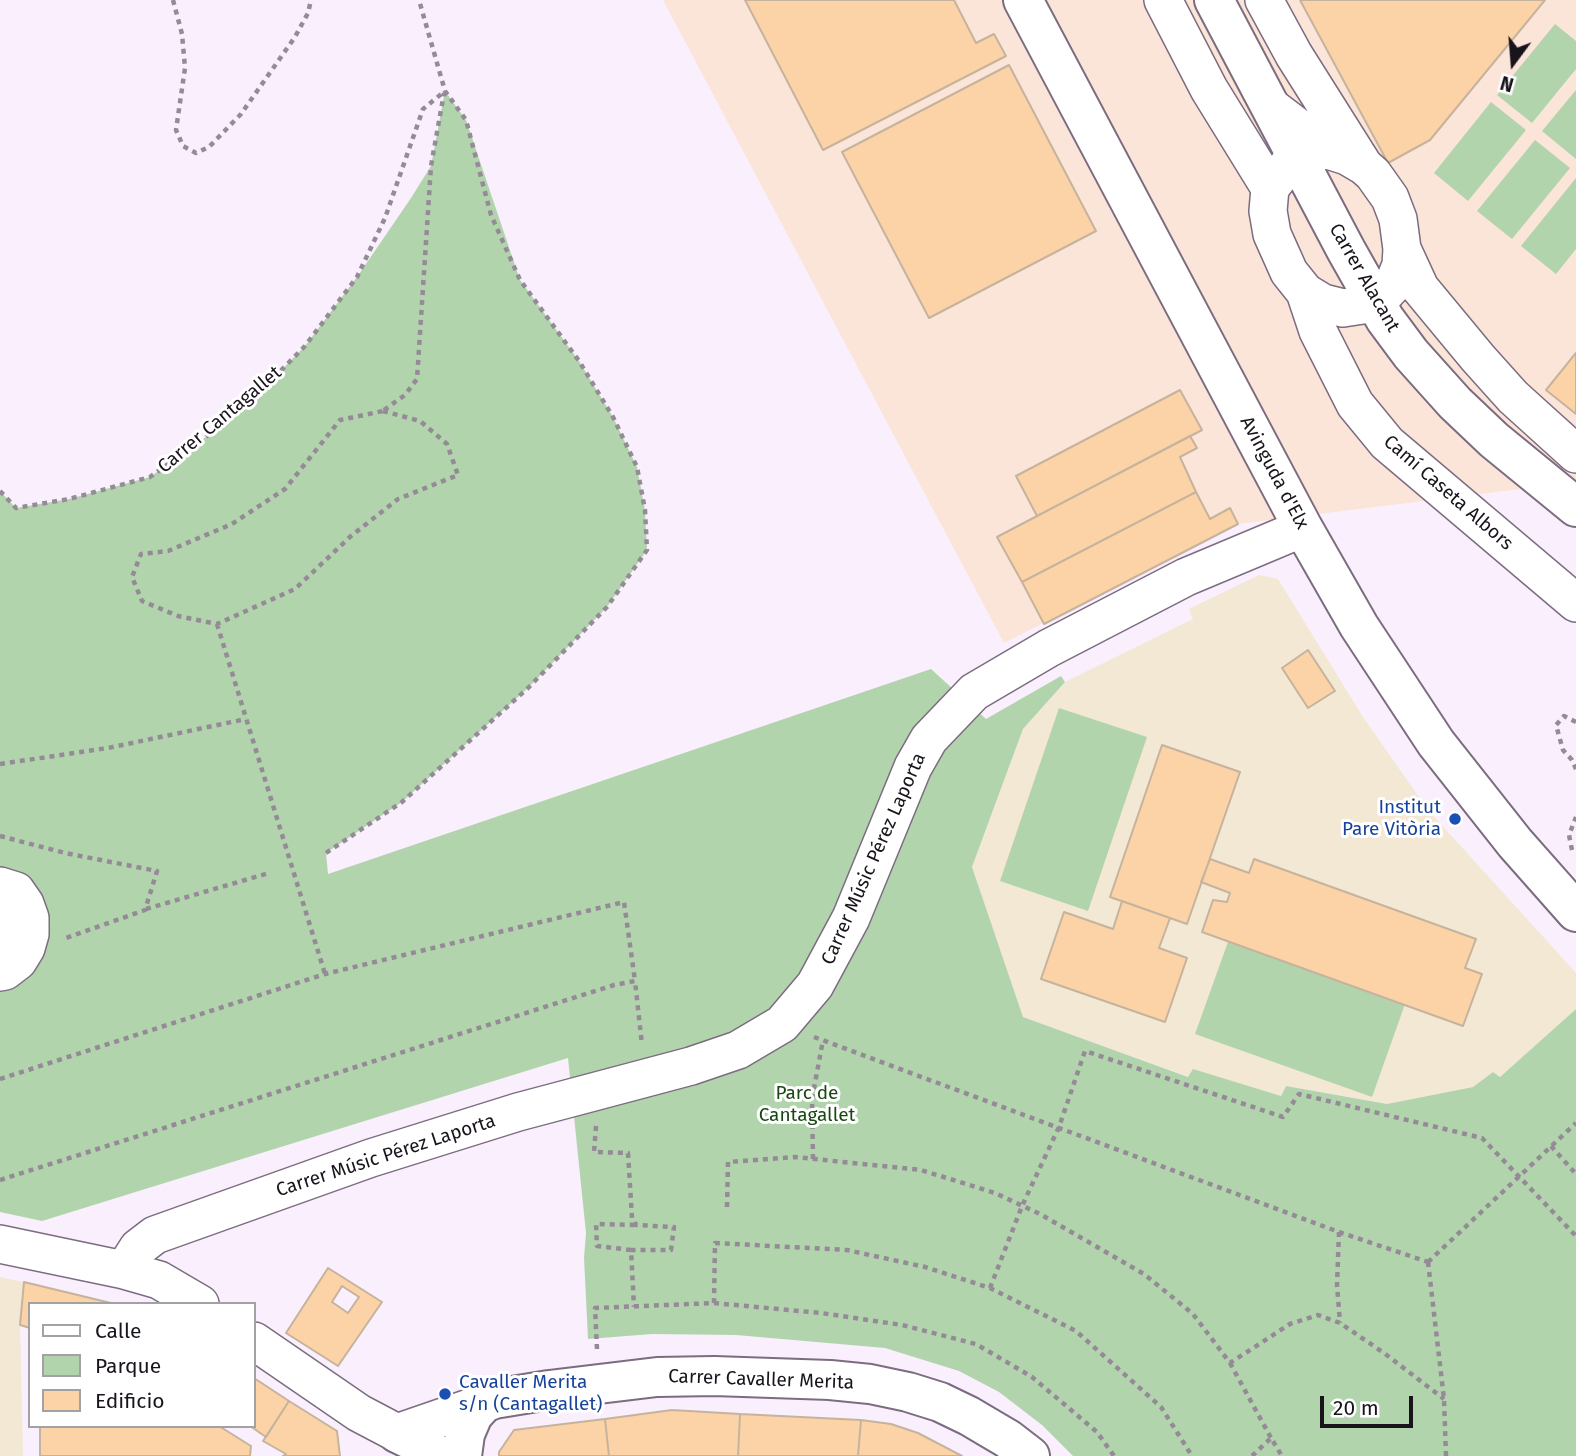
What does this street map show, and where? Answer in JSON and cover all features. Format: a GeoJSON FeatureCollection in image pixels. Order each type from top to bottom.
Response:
{"type":"FeatureCollection","features":[{"type":"Feature","properties":{"kind":"street","name":"Avinguda d'Elx"},"geometry":{"type":"LineString","coordinates":[[1023,0],[1303,528],[1359,626],[1437,743],[1515,843],[1576,912]]}},
{"type":"Feature","properties":{"kind":"street"},"geometry":{"type":"LineString","coordinates":[[1163,0],[1209,89],[1270,188]]}},
{"type":"Feature","properties":{"kind":"street","name":"Carrer Alacant"},"geometry":{"type":"LineString","coordinates":[[1214,0],[1270,106],[1312,153],[1359,306],[1410,354],[1455,403],[1576,508]]}},
{"type":"Feature","properties":{"kind":"street"},"geometry":{"type":"LineString","coordinates":[[1264,0],[1294,55],[1364,166]]}},
{"type":"Feature","properties":{"kind":"street"},"geometry":{"type":"LineString","coordinates":[[1270,106],[1280,146],[1270,188],[1268,211],[1272,234],[1289,272],[1305,292],[1323,303],[1359,306],[1393,285],[1401,257]]}},
{"type":"Feature","properties":{"kind":"street"},"geometry":{"type":"LineString","coordinates":[[1270,188],[1312,153],[1347,156],[1373,174],[1390,198],[1398,219],[1411,317],[1410,354]]}},
{"type":"Feature","properties":{"kind":"street"},"geometry":{"type":"LineString","coordinates":[[1401,257],[1420,288],[1478,358],[1513,397],[1576,454]]}},
{"type":"Feature","properties":{"kind":"street","name":"Camí Caseta Albors"},"geometry":{"type":"LineString","coordinates":[[1305,292],[1318,331],[1355,404],[1387,443],[1576,603]]}},
{"type":"Feature","properties":{"kind":"street","name":"Carrer Músic Pérez Laporta"},"geometry":{"type":"LineString","coordinates":[[124,1270],[138,1248],[155,1235],[370,1158],[518,1112],[691,1066],[738,1049],[782,1024],[815,985],[851,918],[913,767],[929,739],[974,692],[1049,648],[1186,577],[1303,528]]}},
{"type":"Feature","properties":{"kind":"street"},"geometry":{"type":"LineString","coordinates":[[0,886],[16,891],[30,918],[30,934],[9,957]]}},
{"type":"Feature","properties":{"kind":"street"},"geometry":{"type":"LineString","coordinates":[[0,919],[9,957]]}},
{"type":"Feature","properties":{"kind":"street"},"geometry":{"type":"LineString","coordinates":[[0,1244],[159,1280],[197,1302]]}},
{"type":"Feature","properties":{"kind":"street"},"geometry":{"type":"LineString","coordinates":[[256,1342],[359,1413],[391,1444],[439,1456]]}},
{"type":"Feature","properties":{"kind":"street","name":"Carrer Cavaller Merita"},"geometry":{"type":"LineString","coordinates":[[391,1444],[484,1403],[514,1395],[657,1377],[714,1376],[830,1380],[870,1384],[908,1392],[940,1402],[1008,1439],[1030,1456]]}},
{"type":"Feature","properties":{"kind":"street"},"geometry":{"type":"LineString","coordinates":[[462,1456],[469,1423],[484,1403]]}},
{"type":"Feature","properties":{"kind":"path"},"geometry":{"type":"LineString","coordinates":[[173,0],[182,34],[185,68],[176,130],[183,146],[196,153],[209,148],[241,114],[295,37],[308,13],[311,0]]}},
{"type":"Feature","properties":{"kind":"path"},"geometry":{"type":"LineString","coordinates":[[326,853],[402,802],[528,688],[607,607],[647,550],[646,510],[637,467],[613,417],[579,361],[520,280],[491,215],[466,120],[445,91],[419,0]]}},
{"type":"Feature","properties":{"kind":"path"},"geometry":{"type":"LineString","coordinates":[[383,411],[420,421],[447,443],[458,475],[398,499],[351,536],[295,589],[217,624],[177,615],[142,601],[132,577],[141,555],[168,551],[232,524],[285,489],[340,420],[383,411],[405,395],[417,379],[431,166],[445,91]]}},
{"type":"Feature","properties":{"kind":"path","name":"Carrer Cantagallet"},"geometry":{"type":"LineString","coordinates":[[0,491],[16,508],[69,499],[150,477],[202,440],[260,392],[305,346],[357,277],[385,218],[423,110],[445,91]]}},
{"type":"Feature","properties":{"kind":"path"},"geometry":{"type":"LineString","coordinates":[[217,624],[325,974]]}},
{"type":"Feature","properties":{"kind":"path"},"geometry":{"type":"LineString","coordinates":[[1576,722],[1564,716],[1556,725],[1563,750],[1576,769]]}},
{"type":"Feature","properties":{"kind":"path"},"geometry":{"type":"LineString","coordinates":[[0,764],[108,748],[246,719]]}},
{"type":"Feature","properties":{"kind":"path"},"geometry":{"type":"LineString","coordinates":[[1572,850],[1569,835],[1576,817]]}},
{"type":"Feature","properties":{"kind":"path"},"geometry":{"type":"LineString","coordinates":[[0,836],[65,853],[158,871],[145,909]]}},
{"type":"Feature","properties":{"kind":"path"},"geometry":{"type":"LineString","coordinates":[[9,957],[81,934],[145,909],[269,873]]}},
{"type":"Feature","properties":{"kind":"path"},"geometry":{"type":"LineString","coordinates":[[0,1079],[325,974],[624,902],[645,1078]]}},
{"type":"Feature","properties":{"kind":"path"},"geometry":{"type":"LineString","coordinates":[[0,1180],[614,985],[635,981]]}},
{"type":"Feature","properties":{"kind":"path"},"geometry":{"type":"LineString","coordinates":[[782,1024],[1339,1232],[1428,1262]]}},
{"type":"Feature","properties":{"kind":"path"},"geometry":{"type":"LineString","coordinates":[[813,1158],[812,1099],[823,1040]]}},
{"type":"Feature","properties":{"kind":"path"},"geometry":{"type":"LineString","coordinates":[[990,1288],[1022,1206],[1059,1127],[1085,1051],[1283,1117],[1298,1094],[1482,1138],[1576,1236]]}},
{"type":"Feature","properties":{"kind":"path"},"geometry":{"type":"LineString","coordinates":[[598,1091],[594,1152],[628,1153],[632,1218],[636,1225]]}},
{"type":"Feature","properties":{"kind":"path"},"geometry":{"type":"LineString","coordinates":[[1428,1262],[1576,1123]]}},
{"type":"Feature","properties":{"kind":"path"},"geometry":{"type":"LineString","coordinates":[[1552,1146],[1576,1174]]}},
{"type":"Feature","properties":{"kind":"path"},"geometry":{"type":"LineString","coordinates":[[726,1208],[728,1162],[795,1157],[921,1170],[995,1193],[1144,1275],[1193,1314],[1230,1363],[1282,1456]]}},
{"type":"Feature","properties":{"kind":"path"},"geometry":{"type":"LineString","coordinates":[[596,1224],[636,1225],[674,1227],[671,1250],[631,1250],[597,1246],[596,1224]]}},
{"type":"Feature","properties":{"kind":"path"},"geometry":{"type":"LineString","coordinates":[[1339,1232],[1337,1285],[1340,1324]]}},
{"type":"Feature","properties":{"kind":"path"},"geometry":{"type":"LineString","coordinates":[[714,1303],[715,1243],[846,1250],[925,1266],[990,1288],[1076,1331],[1161,1407],[1192,1456]]}},
{"type":"Feature","properties":{"kind":"path"},"geometry":{"type":"LineString","coordinates":[[631,1250],[634,1307]]}},
{"type":"Feature","properties":{"kind":"path"},"geometry":{"type":"LineString","coordinates":[[1428,1262],[1444,1399],[1446,1456]]}},
{"type":"Feature","properties":{"kind":"path"},"geometry":{"type":"LineString","coordinates":[[599,1384],[595,1308],[714,1303],[821,1313],[902,1325],[976,1343],[1032,1377],[1097,1432],[1114,1456]]}},
{"type":"Feature","properties":{"kind":"path"},"geometry":{"type":"LineString","coordinates":[[1230,1363],[1290,1324],[1318,1315],[1340,1324],[1384,1353],[1444,1399]]}},
{"type":"Feature","properties":{"kind":"path"},"geometry":{"type":"LineString","coordinates":[[1252,1456],[1271,1438]]}},
{"type":"Feature","properties":{"kind":"shaded area"},"geometry":{"type":"Polygon","coordinates":[[[663,0],[1576,0],[1576,482],[1238,524],[1004,643],[663,0]]]}},
{"type":"Feature","properties":{"kind":"shaded area"},"geometry":{"type":"Polygon","coordinates":[[[1259,575],[1278,579],[1363,717],[1428,810],[1576,973],[1576,1009],[1500,1077],[1493,1072],[1473,1087],[1387,1104],[1286,1086],[1281,1096],[1193,1070],[1189,1077],[1023,1017],[972,867],[1023,729],[1065,682],[1193,619],[1189,609],[1259,575]]]}},
{"type":"Feature","properties":{"kind":"shaded area"},"geometry":{"type":"Polygon","coordinates":[[[0,1277],[24,1282],[20,1325],[23,1456],[0,1456],[0,1277]]]}},
{"type":"Feature","properties":{"kind":"green space"},"geometry":{"type":"Polygon","coordinates":[[[1555,24],[1576,41],[1576,69],[1532,123],[1497,95],[1555,24]]]}},
{"type":"Feature","properties":{"kind":"green space"},"geometry":{"type":"Polygon","coordinates":[[[1576,90],[1576,159],[1542,131],[1576,90]]]}},
{"type":"Feature","properties":{"kind":"green space","name":"Parc de Cantagallet"},"geometry":{"type":"Polygon","coordinates":[[[445,91],[466,120],[520,280],[579,361],[613,417],[637,467],[645,510],[647,550],[607,607],[528,688],[402,802],[326,853],[328,874],[931,669],[986,719],[1061,676],[1065,682],[1023,729],[972,867],[1023,1017],[1188,1077],[1193,1069],[1281,1096],[1286,1086],[1387,1104],[1473,1087],[1493,1072],[1500,1077],[1576,1009],[1576,1456],[1073,1456],[1042,1425],[999,1392],[959,1371],[885,1348],[736,1335],[652,1334],[588,1339],[584,1258],[586,1233],[568,1058],[42,1221],[0,1212],[0,491],[16,508],[69,499],[150,477],[202,440],[260,392],[305,346],[357,277],[431,166],[445,91]]]}},
{"type":"Feature","properties":{"kind":"green space"},"geometry":{"type":"Polygon","coordinates":[[[1491,102],[1526,130],[1468,201],[1434,173],[1491,102]]]}},
{"type":"Feature","properties":{"kind":"green space"},"geometry":{"type":"Polygon","coordinates":[[[1535,140],[1570,168],[1512,239],[1477,211],[1535,140]]]}},
{"type":"Feature","properties":{"kind":"green space"},"geometry":{"type":"Polygon","coordinates":[[[1576,178],[1576,249],[1556,274],[1521,246],[1576,178]]]}},
{"type":"Feature","properties":{"kind":"green space"},"geometry":{"type":"Polygon","coordinates":[[[1059,708],[1147,737],[1088,911],[1000,881],[1059,708]]]}},
{"type":"Feature","properties":{"kind":"green space"},"geometry":{"type":"Polygon","coordinates":[[[1228,942],[1405,1004],[1372,1097],[1195,1034],[1228,942]]]}},
{"type":"Feature","properties":{"kind":"building"},"geometry":{"type":"Polygon","coordinates":[[[745,0],[954,0],[976,43],[994,34],[1006,56],[823,150],[745,0]]]}},
{"type":"Feature","properties":{"kind":"building"},"geometry":{"type":"Polygon","coordinates":[[[1300,0],[1545,0],[1430,140],[1388,163],[1300,0]]]}},
{"type":"Feature","properties":{"kind":"building"},"geometry":{"type":"Polygon","coordinates":[[[1009,65],[1096,231],[929,318],[842,152],[1009,65]]]}},
{"type":"Feature","properties":{"kind":"building"},"geometry":{"type":"Polygon","coordinates":[[[1576,353],[1576,414],[1546,390],[1576,353]]]}},
{"type":"Feature","properties":{"kind":"building"},"geometry":{"type":"Polygon","coordinates":[[[1180,390],[1202,430],[1037,516],[1016,476],[1180,390]]]}},
{"type":"Feature","properties":{"kind":"building"},"geometry":{"type":"Polygon","coordinates":[[[1190,436],[1197,448],[1180,457],[1196,492],[1022,582],[997,537],[1190,436]]]}},
{"type":"Feature","properties":{"kind":"building"},"geometry":{"type":"Polygon","coordinates":[[[1196,492],[1210,519],[1230,508],[1238,524],[1044,624],[1022,582],[1196,492]]]}},
{"type":"Feature","properties":{"kind":"building"},"geometry":{"type":"Polygon","coordinates":[[[1308,650],[1335,691],[1308,708],[1282,668],[1308,650]]]}},
{"type":"Feature","properties":{"kind":"building"},"geometry":{"type":"Polygon","coordinates":[[[1162,745],[1240,772],[1187,924],[1110,897],[1162,745]]]}},
{"type":"Feature","properties":{"kind":"building"},"geometry":{"type":"Polygon","coordinates":[[[1210,859],[1249,873],[1254,859],[1476,939],[1465,968],[1482,974],[1463,1026],[1202,932],[1213,900],[1227,902],[1230,893],[1201,882],[1210,859]]]}},
{"type":"Feature","properties":{"kind":"building"},"geometry":{"type":"Polygon","coordinates":[[[1122,901],[1170,918],[1159,948],[1187,958],[1165,1022],[1041,979],[1064,912],[1113,929],[1122,901]]]}},
{"type":"Feature","properties":{"kind":"building"},"geometry":{"type":"Polygon","coordinates":[[[328,1268],[382,1302],[338,1366],[286,1333],[328,1268]],[[342,1286],[332,1302],[348,1313],[359,1297],[342,1286]]]}},
{"type":"Feature","properties":{"kind":"building"},"geometry":{"type":"Polygon","coordinates":[[[24,1282],[107,1302],[28,1302],[28,1327],[20,1325],[24,1282]]]}},
{"type":"Feature","properties":{"kind":"building"},"geometry":{"type":"Polygon","coordinates":[[[256,1379],[289,1401],[266,1437],[253,1428],[256,1428],[256,1379]]]}},
{"type":"Feature","properties":{"kind":"building"},"geometry":{"type":"Polygon","coordinates":[[[289,1401],[337,1431],[340,1456],[283,1456],[286,1454],[263,1441],[289,1401]]]}},
{"type":"Feature","properties":{"kind":"building"},"geometry":{"type":"Polygon","coordinates":[[[672,1410],[740,1414],[738,1456],[609,1456],[605,1419],[672,1410]]]}},
{"type":"Feature","properties":{"kind":"building"},"geometry":{"type":"Polygon","coordinates":[[[740,1414],[861,1420],[858,1456],[738,1456],[740,1414]]]}},
{"type":"Feature","properties":{"kind":"building"},"geometry":{"type":"Polygon","coordinates":[[[605,1419],[609,1456],[499,1456],[514,1430],[605,1419]]]}},
{"type":"Feature","properties":{"kind":"building"},"geometry":{"type":"Polygon","coordinates":[[[861,1420],[891,1424],[918,1433],[962,1456],[858,1456],[861,1420]]]}},
{"type":"Feature","properties":{"kind":"building"},"geometry":{"type":"Polygon","coordinates":[[[40,1428],[222,1428],[251,1446],[250,1456],[40,1456],[40,1428]]]}},
{"type":"Feature","properties":{"kind":"place","name":"Institut Pare Vitòria"},"geometry":{"type":"Point","coordinates":[1455,819]}},
{"type":"Feature","properties":{"kind":"place","name":"Cavaller Merita s/n (Cantagallet)"},"geometry":{"type":"Point","coordinates":[445,1394]}}]}
